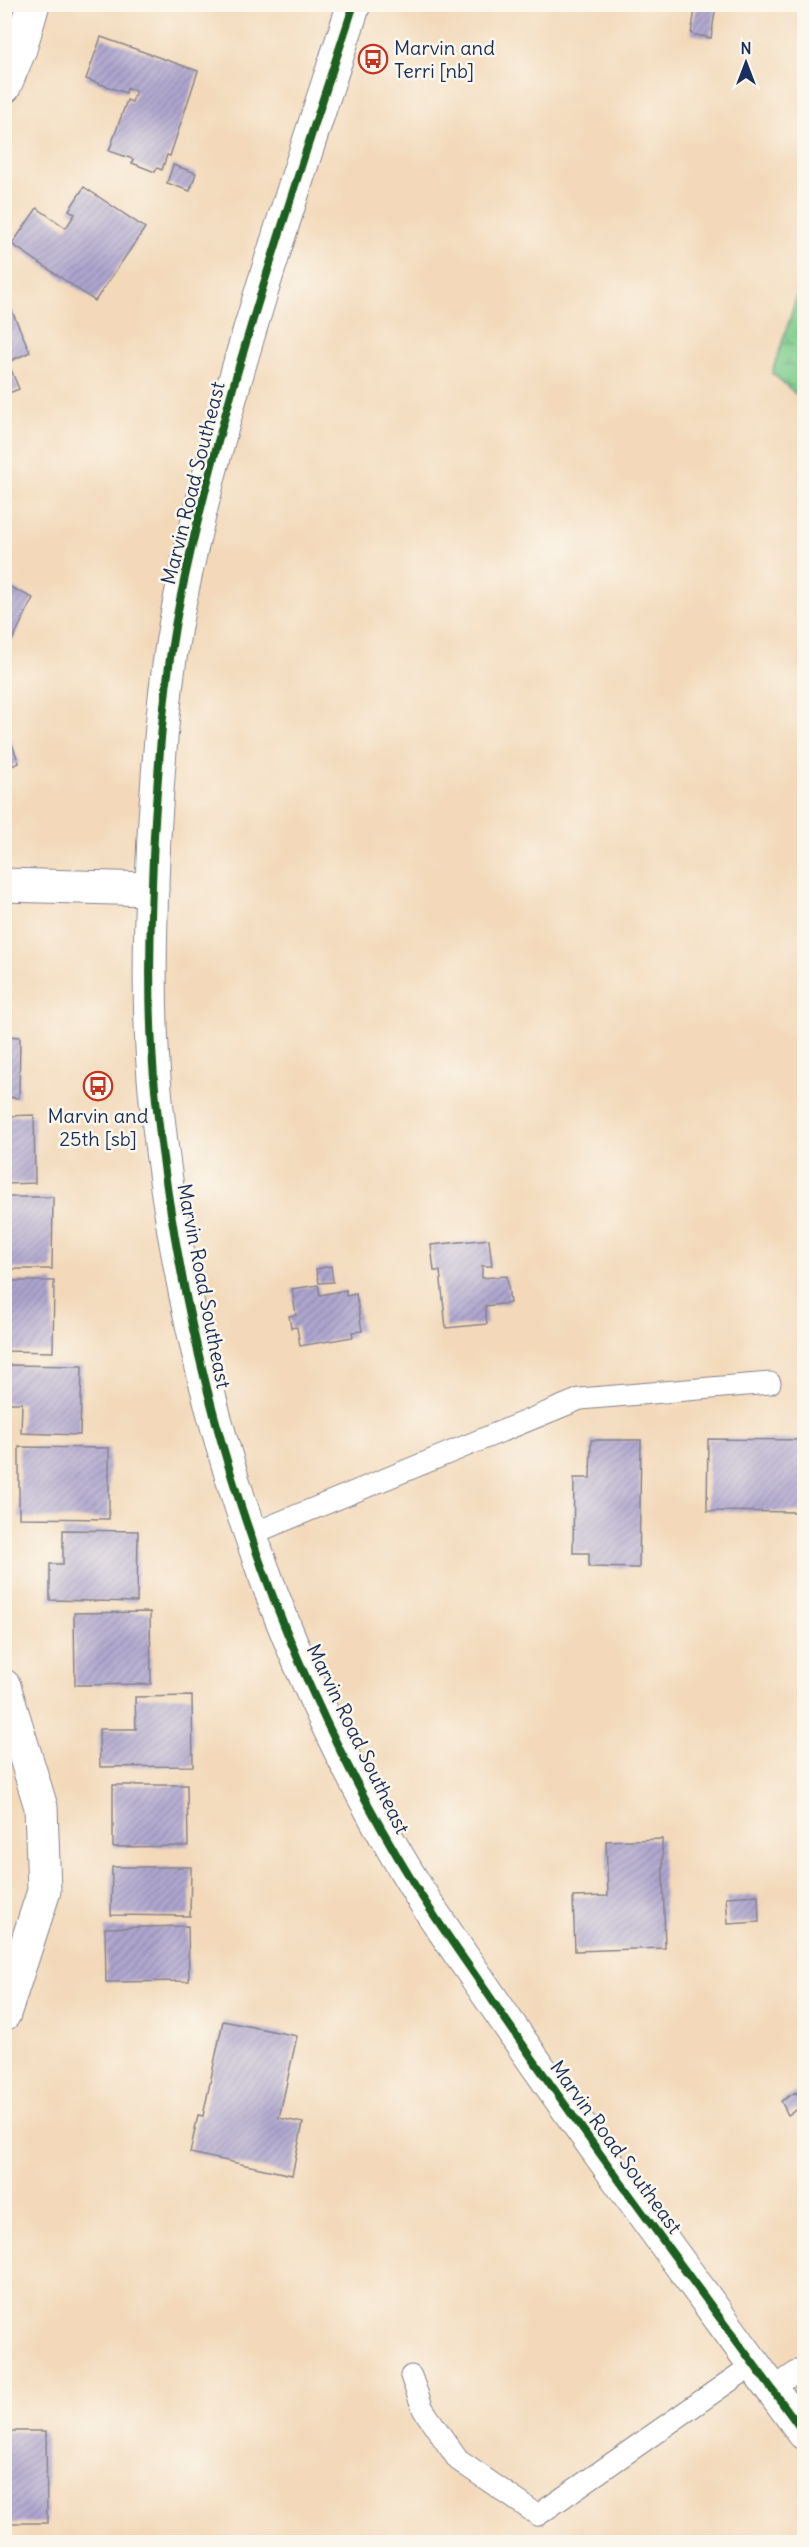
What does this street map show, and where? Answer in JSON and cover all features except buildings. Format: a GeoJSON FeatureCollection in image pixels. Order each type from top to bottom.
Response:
{"type":"FeatureCollection","features":[{"type":"Feature","properties":{"kind":"street"},"geometry":{"type":"LineString","coordinates":[[4,87],[20,50],[33,4]]}},
{"type":"Feature","properties":{"kind":"street","name":"Marvin Road Southeast"},"geometry":{"type":"LineString","coordinates":[[354,4],[216,447],[179,604],[166,687],[158,767],[152,889],[151,1015],[155,1097],[178,1260],[213,1420],[249,1535],[268,1591],[327,1724],[414,1885],[548,2084],[804,2433]]}},
{"type":"Feature","properties":{"kind":"street"},"geometry":{"type":"LineString","coordinates":[[4,885],[152,889]]}},
{"type":"Feature","properties":{"kind":"street"},"geometry":{"type":"LineString","coordinates":[[4,1686],[41,1807],[44,1892],[15,1948],[4,2014]]}},
{"type":"Feature","properties":{"kind":"lane"},"geometry":{"type":"LineString","coordinates":[[249,1535],[580,1399],[770,1383]]}},
{"type":"Feature","properties":{"kind":"lane"},"geometry":{"type":"LineString","coordinates":[[411,2376],[423,2409],[458,2460],[538,2515],[763,2376],[804,2367]]}},
{"type":"Feature","properties":{"kind":"green space"},"geometry":{"type":"Polygon","coordinates":[[[804,275],[804,401],[772,373],[804,275]]]}},
{"type":"Feature","properties":{"kind":"cycle path"},"geometry":{"type":"LineString","coordinates":[[354,4],[259,300],[216,449],[180,600],[166,688],[154,836],[150,968],[151,1034],[156,1100],[169,1203],[188,1306],[212,1407],[241,1507],[276,1604],[316,1700],[362,1793],[414,1884],[526,2050],[804,2433]]}},
{"type":"Feature","properties":{"kind":"place","name":"Marvin and Terri [nb]"},"geometry":{"type":"Point","coordinates":[373,59]}},
{"type":"Feature","properties":{"kind":"place","name":"Marvin and 25th [sb]"},"geometry":{"type":"Point","coordinates":[98,1086]}}]}
